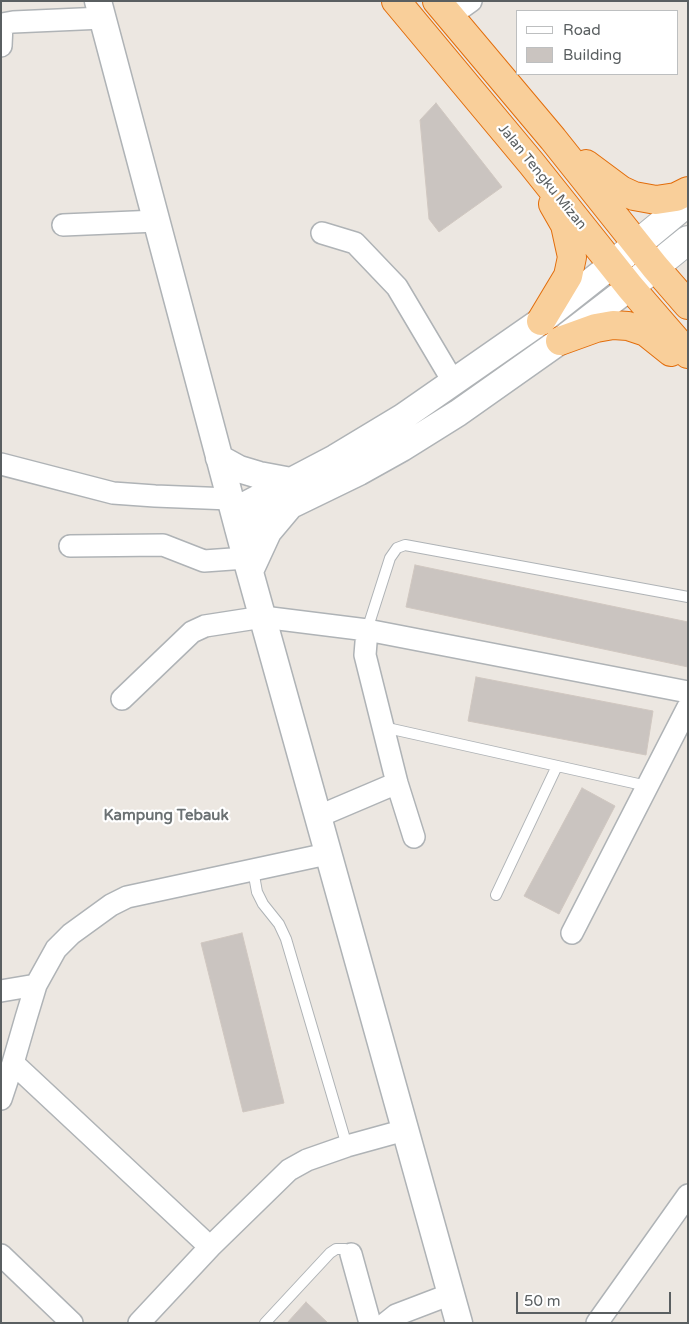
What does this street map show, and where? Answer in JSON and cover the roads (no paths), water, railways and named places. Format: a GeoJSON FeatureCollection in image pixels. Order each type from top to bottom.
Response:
{"type":"FeatureCollection","features":[{"type":"Feature","properties":{"kind":"highway","name":"Jalan Tengku Mizan"},"geometry":{"type":"LineString","coordinates":[[396,1],[532,164],[613,264],[630,288],[688,354]]}},
{"type":"Feature","properties":{"kind":"highway"},"geometry":{"type":"LineString","coordinates":[[453,6],[553,139],[655,267],[688,305]]}},
{"type":"Feature","properties":{"kind":"highway"},"geometry":{"type":"LineString","coordinates":[[553,139],[622,190],[634,196],[656,200],[676,196],[688,191]]}},
{"type":"Feature","properties":{"kind":"highway"},"geometry":{"type":"LineString","coordinates":[[532,164],[565,225],[572,257],[568,276],[541,321]]}},
{"type":"Feature","properties":{"kind":"highway"},"geometry":{"type":"LineString","coordinates":[[560,341],[596,328],[613,325],[628,326],[646,332],[688,366]]}},
{"type":"Feature","properties":{"kind":"main road"},"geometry":{"type":"LineString","coordinates":[[613,264],[688,202]]}},
{"type":"Feature","properties":{"kind":"main road"},"geometry":{"type":"LineString","coordinates":[[630,288],[688,240]]}},
{"type":"Feature","properties":{"kind":"street"},"geometry":{"type":"LineString","coordinates":[[1,46],[2,20],[13,22],[100,10],[327,854],[459,1323]]}},
{"type":"Feature","properties":{"kind":"street"},"geometry":{"type":"LineString","coordinates":[[63,225],[156,221]]}},
{"type":"Feature","properties":{"kind":"street"},"geometry":{"type":"LineString","coordinates":[[322,233],[355,243],[397,287],[454,383]]}},
{"type":"Feature","properties":{"kind":"street"},"geometry":{"type":"LineString","coordinates":[[248,564],[290,494],[335,458],[403,417],[454,383],[541,321],[613,264]]}},
{"type":"Feature","properties":{"kind":"street"},"geometry":{"type":"LineString","coordinates":[[1,464],[113,492],[155,496],[234,513],[359,472],[402,448],[458,413],[560,341],[630,288]]}},
{"type":"Feature","properties":{"kind":"street"},"geometry":{"type":"LineString","coordinates":[[219,458],[290,494]]}},
{"type":"Feature","properties":{"kind":"street"},"geometry":{"type":"LineString","coordinates":[[70,546],[163,545],[204,561],[248,564]]}},
{"type":"Feature","properties":{"kind":"street"},"geometry":{"type":"LineString","coordinates":[[122,699],[192,632],[205,626],[263,616],[367,630],[688,692]]}},
{"type":"Feature","properties":{"kind":"street"},"geometry":{"type":"LineString","coordinates":[[367,630],[365,655],[397,783],[414,837]]}},
{"type":"Feature","properties":{"kind":"street"},"geometry":{"type":"LineString","coordinates":[[572,933],[688,706]]}},
{"type":"Feature","properties":{"kind":"street"},"geometry":{"type":"LineString","coordinates":[[317,817],[397,783]]}},
{"type":"Feature","properties":{"kind":"street"},"geometry":{"type":"LineString","coordinates":[[1,1099],[36,985],[56,949],[71,934],[111,905],[127,898],[327,854]]}},
{"type":"Feature","properties":{"kind":"street"},"geometry":{"type":"LineString","coordinates":[[1,991],[36,985]]}},
{"type":"Feature","properties":{"kind":"street"},"geometry":{"type":"LineString","coordinates":[[13,1063],[210,1247]]}},
{"type":"Feature","properties":{"kind":"street"},"geometry":{"type":"LineString","coordinates":[[138,1323],[210,1247],[289,1170],[307,1160],[347,1146],[405,1130]]}},
{"type":"Feature","properties":{"kind":"street"},"geometry":{"type":"LineString","coordinates":[[597,1323],[688,1195]]}},
{"type":"Feature","properties":{"kind":"street"},"geometry":{"type":"LineString","coordinates":[[351,1254],[370,1323]]}},
{"type":"Feature","properties":{"kind":"street"},"geometry":{"type":"LineString","coordinates":[[1,1255],[72,1323]]}},
{"type":"Feature","properties":{"kind":"street"},"geometry":{"type":"LineString","coordinates":[[386,1323],[396,1315],[451,1294]]}},
{"type":"Feature","properties":{"kind":"lane"},"geometry":{"type":"LineString","coordinates":[[367,630],[390,558],[397,548],[405,545],[688,597]]}},
{"type":"Feature","properties":{"kind":"lane"},"geometry":{"type":"LineString","coordinates":[[383,727],[647,786]]}},
{"type":"Feature","properties":{"kind":"lane"},"geometry":{"type":"LineString","coordinates":[[496,895],[557,766]]}},
{"type":"Feature","properties":{"kind":"lane"},"geometry":{"type":"LineString","coordinates":[[253,870],[257,892],[263,904],[279,924],[286,939],[347,1146]]}},
{"type":"Feature","properties":{"kind":"lane"},"geometry":{"type":"LineString","coordinates":[[265,1323],[330,1253],[336,1249],[345,1249],[351,1254]]}},
{"type":"Feature","properties":{"kind":"district","name":"Kampung Tebauk"},"geometry":{"type":"Point","coordinates":[166,816]}}]}
